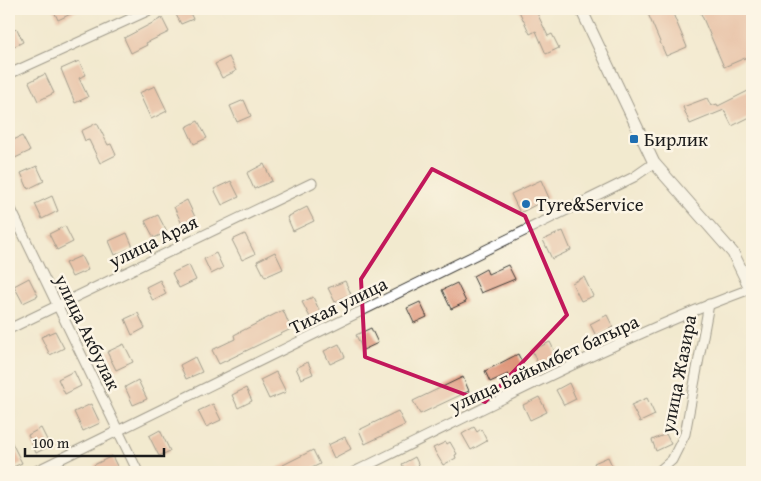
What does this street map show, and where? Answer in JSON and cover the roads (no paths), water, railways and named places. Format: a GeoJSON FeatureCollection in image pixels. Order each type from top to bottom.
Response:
{"type":"FeatureCollection","features":[{"type":"Feature","properties":{"kind":"street"},"geometry":{"type":"LineString","coordinates":[[9,74],[152,9]]}},
{"type":"Feature","properties":{"kind":"street"},"geometry":{"type":"LineString","coordinates":[[581,9],[654,163],[733,253],[751,290]]}},
{"type":"Feature","properties":{"kind":"street","name":"Тихая улица"},"geometry":{"type":"LineString","coordinates":[[34,472],[634,177],[654,163]]}},
{"type":"Feature","properties":{"kind":"street","name":"улица Арая"},"geometry":{"type":"LineString","coordinates":[[9,329],[312,183]]}},
{"type":"Feature","properties":{"kind":"street","name":"улица Акбулак"},"geometry":{"type":"LineString","coordinates":[[9,205],[138,472]]}},
{"type":"Feature","properties":{"kind":"street","name":"улица Байымбет батыра"},"geometry":{"type":"LineString","coordinates":[[354,472],[550,377],[709,304],[751,290]]}},
{"type":"Feature","properties":{"kind":"street","name":"улица Жазира"},"geometry":{"type":"LineString","coordinates":[[658,472],[672,460],[684,434],[709,304]]}},
{"type":"Feature","properties":{"kind":"place","name":"Бирлик"},"geometry":{"type":"Point","coordinates":[634,139]}},
{"type":"Feature","properties":{"kind":"place","name":"Tyre&Service"},"geometry":{"type":"Point","coordinates":[526,204]}}]}
